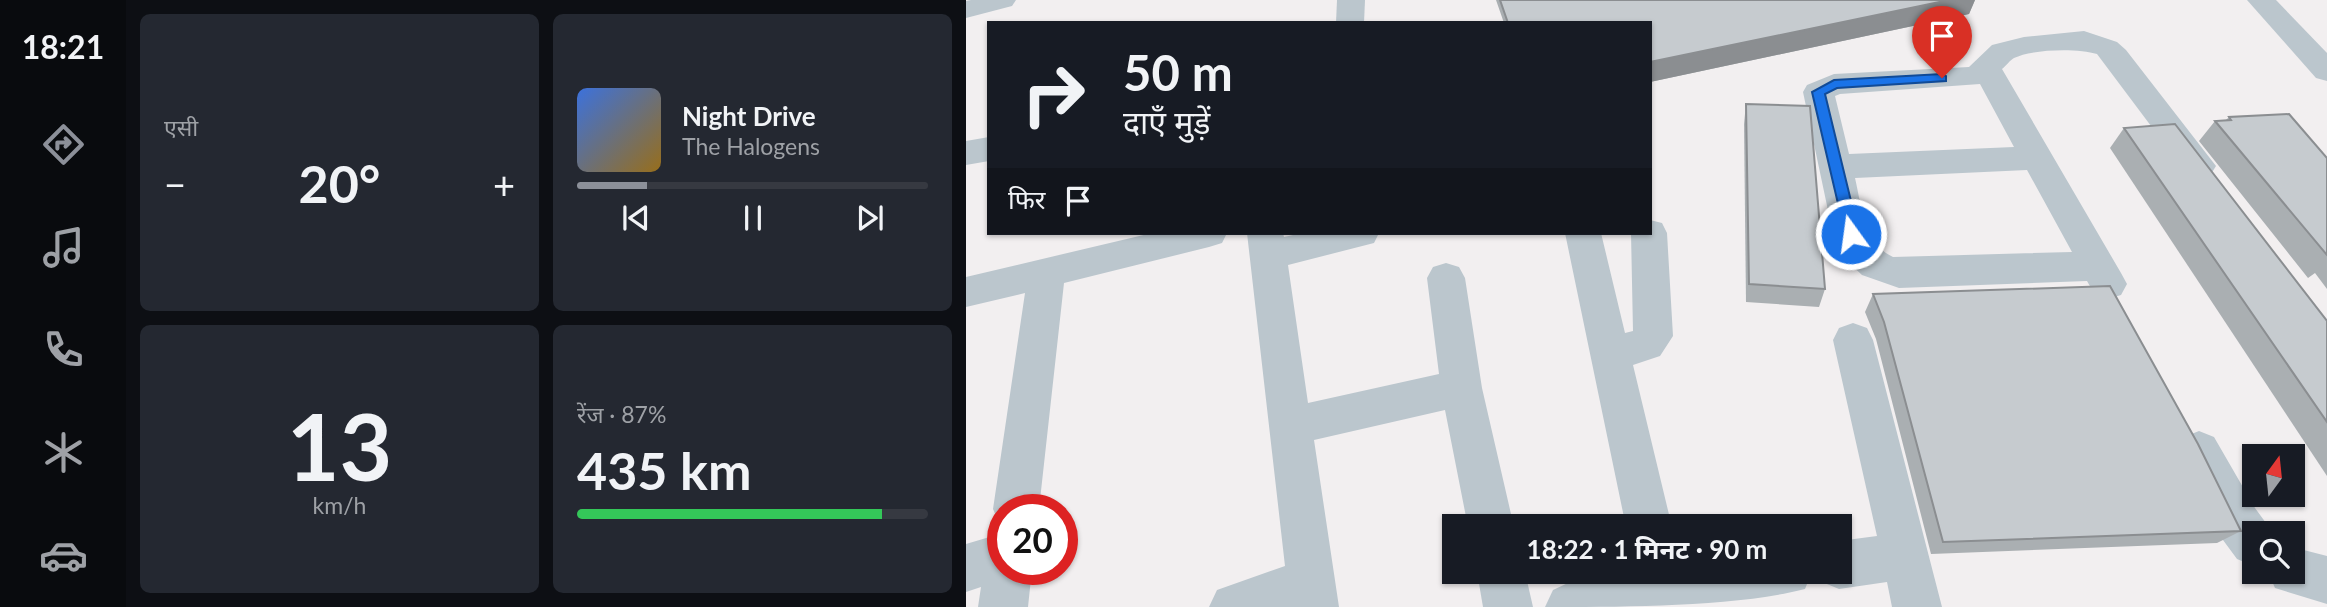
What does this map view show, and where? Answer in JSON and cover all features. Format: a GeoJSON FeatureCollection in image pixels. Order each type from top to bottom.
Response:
{"type":"FeatureCollection","features":[{"type":"Feature","properties":{"kind":"street"},"geometry":{"type":"LineString","coordinates":[[966,10],[1002,0]]}},
{"type":"Feature","properties":{"kind":"street"},"geometry":{"type":"LineString","coordinates":[[1350,21],[1351,0]]}},
{"type":"Feature","properties":{"kind":"street"},"geometry":{"type":"LineString","coordinates":[[2261,0],[2327,71]]}},
{"type":"Feature","properties":{"kind":"street"},"geometry":{"type":"LineString","coordinates":[[2098,266],[1899,273],[1881,269],[1866,261],[1857,250],[1834,167],[1818,92],[1834,84],[1969,77],[1981,74],[2002,52],[2024,46],[2084,40],[2107,48],[2217,191]]}},
{"type":"Feature","properties":{"kind":"street"},"geometry":{"type":"LineString","coordinates":[[1987,69],[2124,313]]}},
{"type":"Feature","properties":{"kind":"street"},"geometry":{"type":"LineString","coordinates":[[966,153],[987,149]]}},
{"type":"Feature","properties":{"kind":"street"},"geometry":{"type":"LineString","coordinates":[[1834,167],[2037,158]]}},
{"type":"Feature","properties":{"kind":"street"},"geometry":{"type":"LineString","coordinates":[[966,292],[1200,235]]}},
{"type":"Feature","properties":{"kind":"street"},"geometry":{"type":"LineString","coordinates":[[1234,607],[1313,594],[1267,244],[1344,235]]}},
{"type":"Feature","properties":{"kind":"street"},"geometry":{"type":"LineString","coordinates":[[1583,235],[1646,514]]}},
{"type":"Feature","properties":{"kind":"street"},"geometry":{"type":"LineString","coordinates":[[1610,354],[1646,344],[1653,336],[1649,235]]}},
{"type":"Feature","properties":{"kind":"street"},"geometry":{"type":"LineString","coordinates":[[1018,494],[1047,271]]}},
{"type":"Feature","properties":{"kind":"street"},"geometry":{"type":"LineString","coordinates":[[1446,278],[1461,388],[1488,514]]}},
{"type":"Feature","properties":{"kind":"street"},"geometry":{"type":"LineString","coordinates":[[1853,340],[1917,607]]}},
{"type":"Feature","properties":{"kind":"street"},"geometry":{"type":"LineString","coordinates":[[1291,426],[1461,388]]}},
{"type":"Feature","properties":{"kind":"street"},"geometry":{"type":"LineString","coordinates":[[2182,418],[2242,528]]}},
{"type":"Feature","properties":{"kind":"street"},"geometry":{"type":"LineString","coordinates":[[1852,563],[1905,556]]}},
{"type":"Feature","properties":{"kind":"street"},"geometry":{"type":"LineString","coordinates":[[966,568],[987,562]]}},
{"type":"Feature","properties":{"kind":"street"},"geometry":{"type":"LineString","coordinates":[[2305,574],[2327,580]]}},
{"type":"Feature","properties":{"kind":"street"},"geometry":{"type":"LineString","coordinates":[[1503,584],[1508,607]]}},
{"type":"Feature","properties":{"kind":"street"},"geometry":{"type":"LineString","coordinates":[[1570,607],[1705,584]]}},
{"type":"Feature","properties":{"kind":"street"},"geometry":{"type":"LineString","coordinates":[[1003,607],[1006,585]]}},
{"type":"Feature","properties":{"kind":"building"},"geometry":{"type":"Polygon","coordinates":[[[1500,0],[1949,0],[1652,62],[1652,21],[1507,21],[1500,0]]]}},
{"type":"Feature","properties":{"kind":"building"},"geometry":{"type":"Polygon","coordinates":[[[1746,104],[1810,106],[1825,289],[1749,284],[1746,104]]]}},
{"type":"Feature","properties":{"kind":"building"},"geometry":{"type":"Polygon","coordinates":[[[2289,114],[2327,158],[2327,255],[2215,121],[2231,120],[2229,117],[2289,114]]]}},
{"type":"Feature","properties":{"kind":"building"},"geometry":{"type":"Polygon","coordinates":[[[2175,124],[2327,321],[2327,422],[2124,128],[2175,124]]]}},
{"type":"Feature","properties":{"kind":"building"},"geometry":{"type":"Polygon","coordinates":[[[2110,286],[2198,444],[2241,531],[1943,542],[1884,322],[1873,294],[2110,286]]]}},
{"type":"Feature","properties":{"kind":"route"},"geometry":{"type":"LineString","coordinates":[[1851,234],[1818,92],[1834,84],[1942,78]]}}]}
